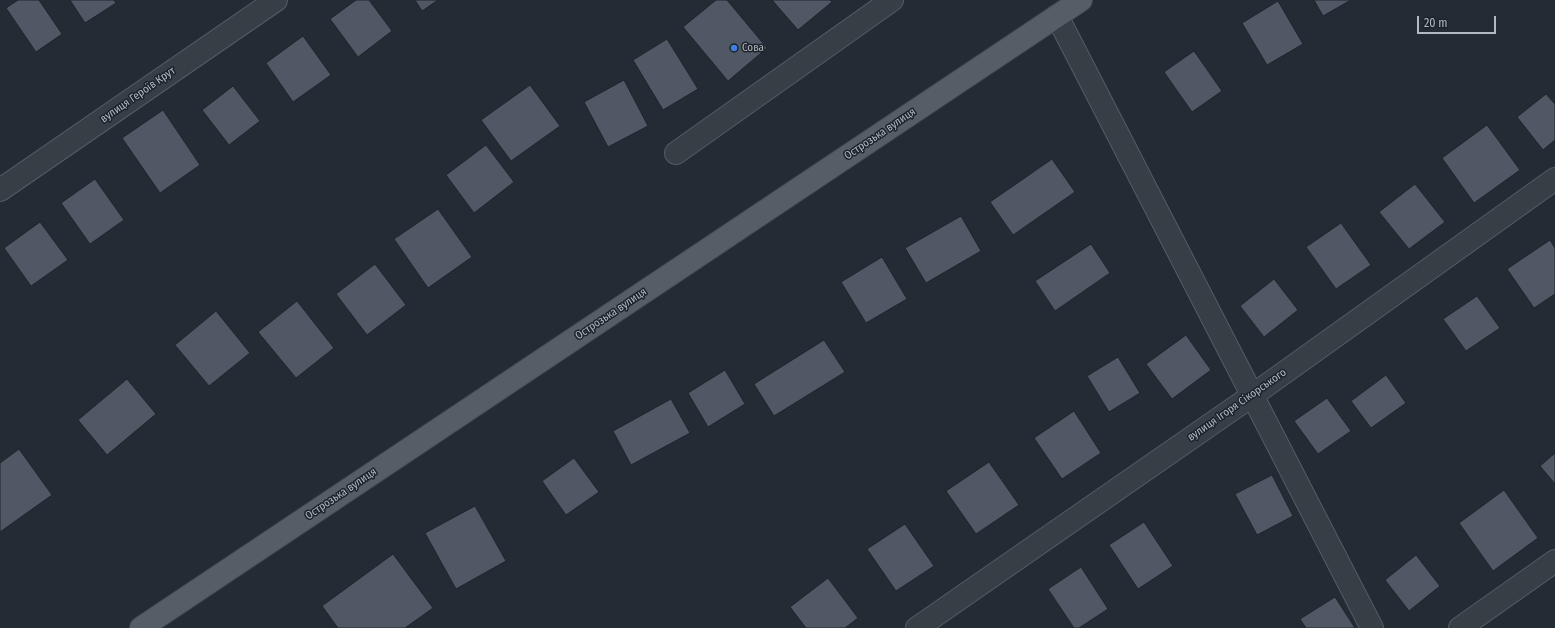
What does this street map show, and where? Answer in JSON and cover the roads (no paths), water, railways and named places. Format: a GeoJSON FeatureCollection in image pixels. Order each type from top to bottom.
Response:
{"type":"FeatureCollection","features":[{"type":"Feature","properties":{"kind":"main road","name":"Острозька вулиця"},"geometry":{"type":"LineString","coordinates":[[140,628],[1081,0]]}},
{"type":"Feature","properties":{"kind":"street","name":"вулиця Героїв Крут"},"geometry":{"type":"LineString","coordinates":[[0,190],[276,0]]}},
{"type":"Feature","properties":{"kind":"street"},"geometry":{"type":"LineString","coordinates":[[676,153],[892,0]]}},
{"type":"Feature","properties":{"kind":"street"},"geometry":{"type":"LineString","coordinates":[[1057,16],[1372,628]]}},
{"type":"Feature","properties":{"kind":"street","name":"вулиця Ігоря Сікорського"},"geometry":{"type":"LineString","coordinates":[[917,628],[1253,395],[1555,179]]}},
{"type":"Feature","properties":{"kind":"street"},"geometry":{"type":"LineString","coordinates":[[1460,628],[1555,561]]}},
{"type":"Feature","properties":{"kind":"place","name":"Сова"},"geometry":{"type":"Point","coordinates":[734,48]}}]}
